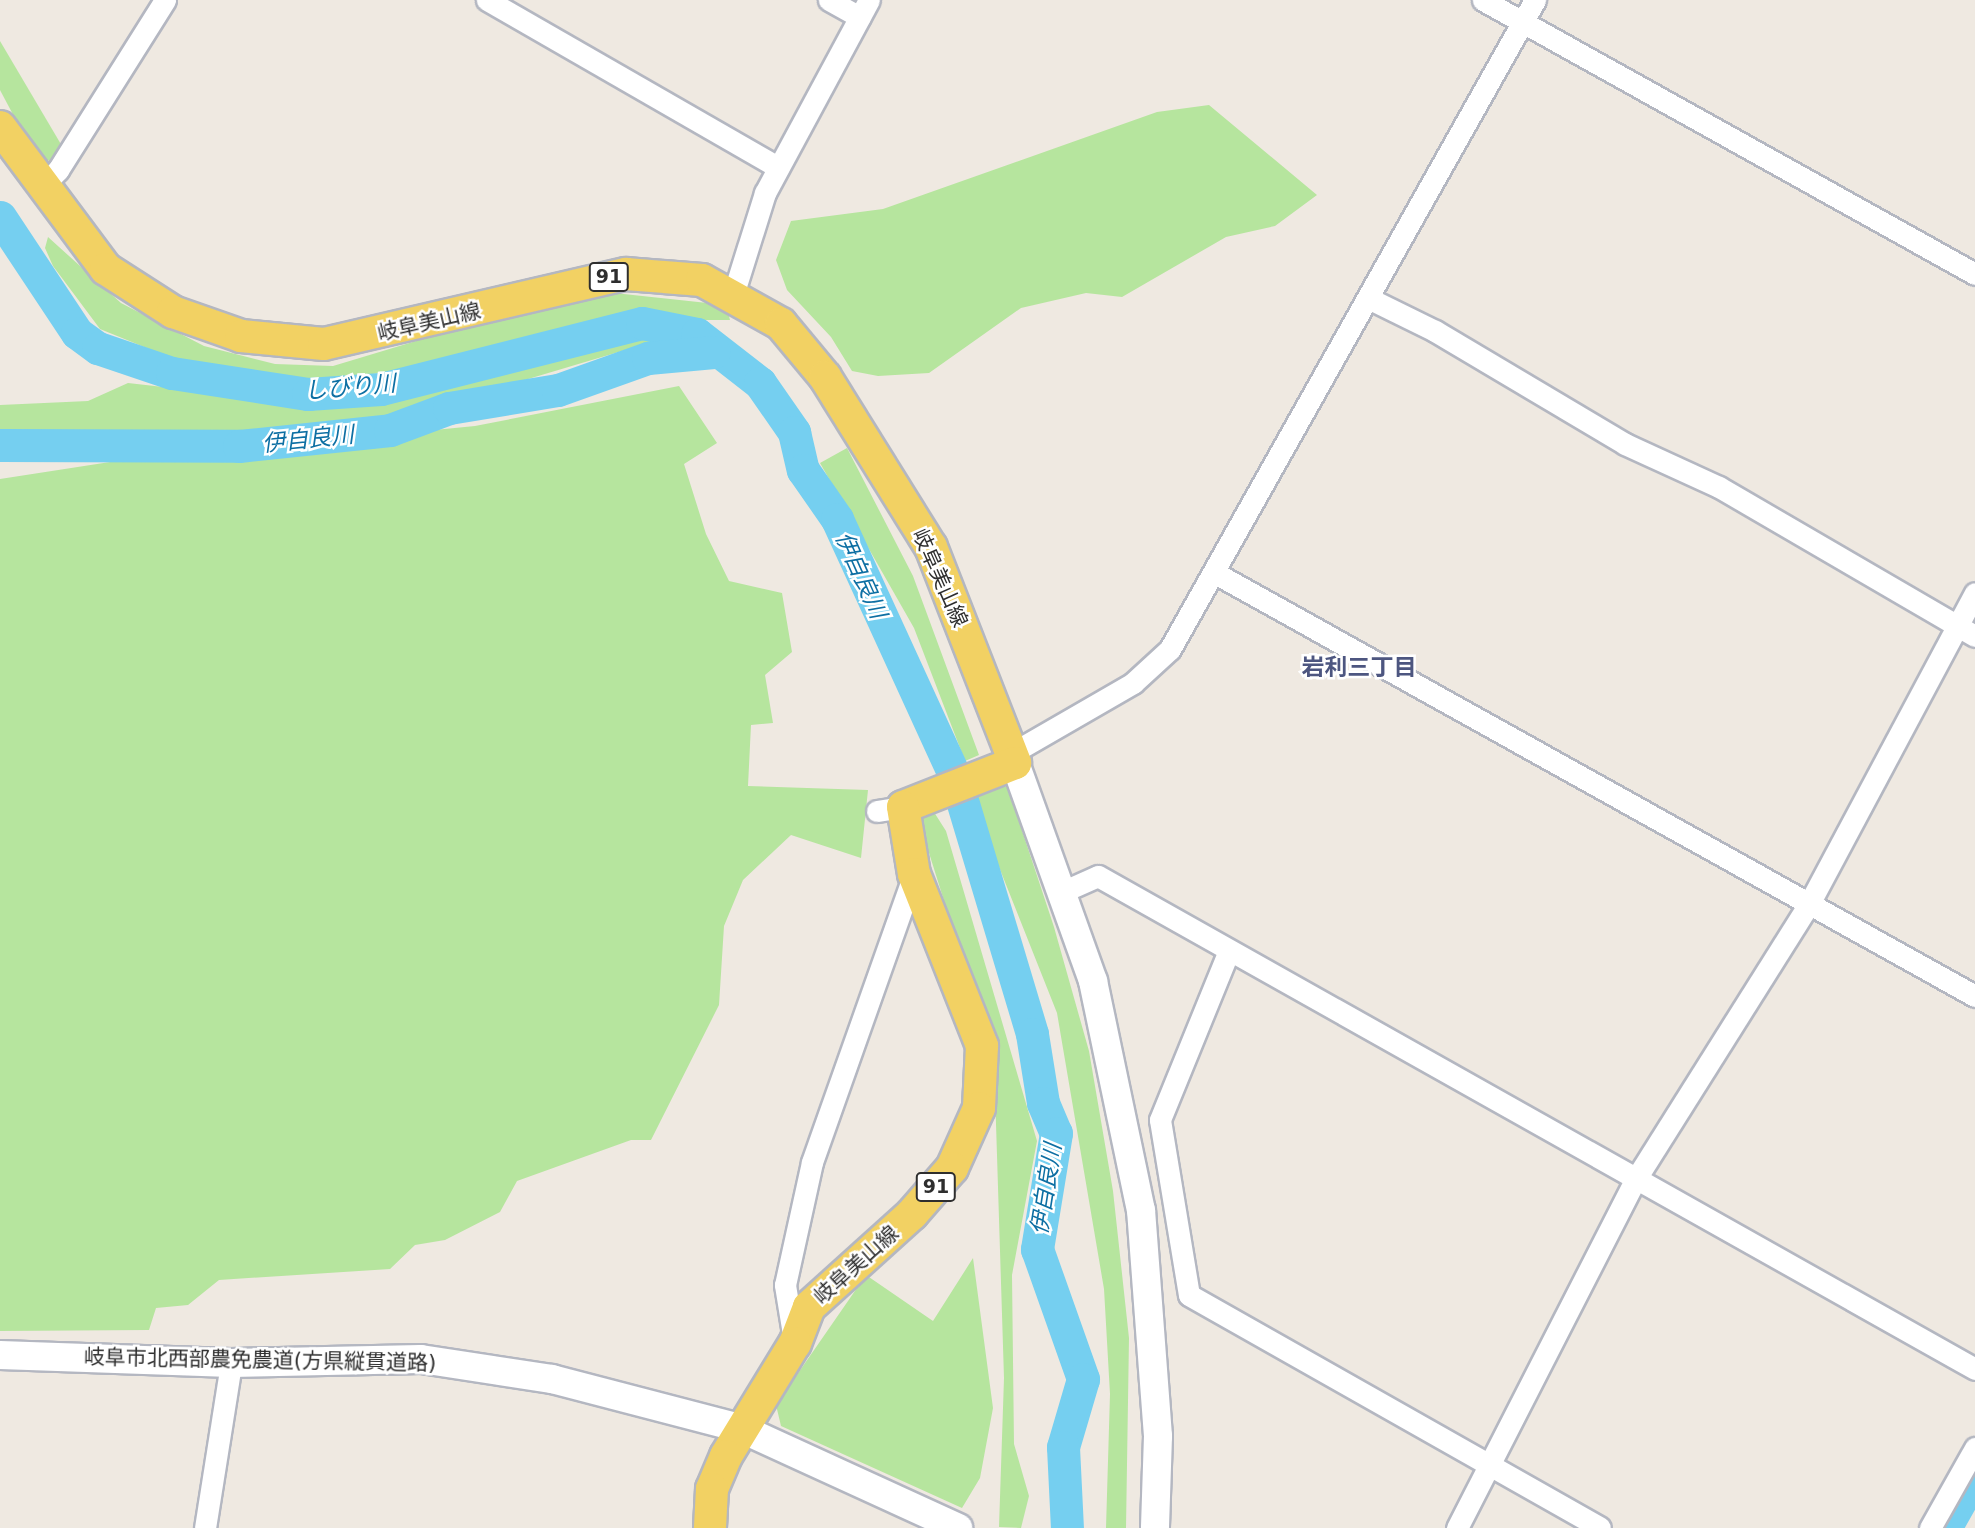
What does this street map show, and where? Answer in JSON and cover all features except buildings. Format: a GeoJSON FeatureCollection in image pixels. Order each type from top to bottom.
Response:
{"type":"FeatureCollection","features":[{"type":"Feature","properties":{"kind":"main road","name":"岐阜美山線"},"geometry":{"type":"LineString","coordinates":[[0,127],[106,269],[173,312],[283,344],[377,335],[626,274],[672,273],[733,295],[781,324],[825,377],[931,547],[1009,763],[899,805],[914,874],[982,1046],[979,1108],[952,1168],[912,1214],[809,1307],[795,1343],[740,1428],[712,1489],[710,1528]]}},
{"type":"Feature","properties":{"kind":"street"},"geometry":{"type":"LineString","coordinates":[[42,186],[58,170],[164,0]]}},
{"type":"Feature","properties":{"kind":"street"},"geometry":{"type":"LineString","coordinates":[[487,0],[778,167]]}},
{"type":"Feature","properties":{"kind":"street"},"geometry":{"type":"LineString","coordinates":[[733,295],[778,167],[864,8],[830,0]]}},
{"type":"Feature","properties":{"kind":"street"},"geometry":{"type":"LineString","coordinates":[[1483,0],[1975,274]]}},
{"type":"Feature","properties":{"kind":"street"},"geometry":{"type":"LineString","coordinates":[[1155,1528],[1158,1436],[1141,1210],[1093,981],[1062,892],[1009,763],[1133,683],[1170,649],[1370,299],[1535,0]]}},
{"type":"Feature","properties":{"kind":"street"},"geometry":{"type":"LineString","coordinates":[[1370,299],[1435,331],[1625,444],[1719,487],[1966,632]]}},
{"type":"Feature","properties":{"kind":"street"},"geometry":{"type":"LineString","coordinates":[[1215,573],[1975,996]]}},
{"type":"Feature","properties":{"kind":"street"},"geometry":{"type":"LineString","coordinates":[[1457,1528],[1493,1467],[1637,1177],[1810,902],[1966,632],[1975,593]]}},
{"type":"Feature","properties":{"kind":"street"},"geometry":{"type":"LineString","coordinates":[[795,1343],[785,1285],[812,1162],[914,874]]}},
{"type":"Feature","properties":{"kind":"street"},"geometry":{"type":"LineString","coordinates":[[1062,892],[1098,876],[1228,953],[1637,1177],[1975,1369]]}},
{"type":"Feature","properties":{"kind":"street"},"geometry":{"type":"LineString","coordinates":[[1228,953],[1160,1120],[1185,1289],[1600,1528]]}},
{"type":"Feature","properties":{"kind":"street","name":"岐阜市北西部農免農道(方県縦貫道路)"},"geometry":{"type":"LineString","coordinates":[[0,1355],[231,1363],[421,1360],[552,1379],[740,1428],[955,1526]]}},
{"type":"Feature","properties":{"kind":"street"},"geometry":{"type":"LineString","coordinates":[[205,1528],[231,1363]]}},
{"type":"Feature","properties":{"kind":"street"},"geometry":{"type":"LineString","coordinates":[[1930,1528],[1975,1448]]}},
{"type":"Feature","properties":{"kind":"green space"},"geometry":{"type":"Polygon","coordinates":[[[0,41],[62,146],[50,161],[35,156],[0,90],[0,41]]]}},
{"type":"Feature","properties":{"kind":"green space"},"geometry":{"type":"Polygon","coordinates":[[[1209,105],[1317,195],[1275,226],[1226,237],[1122,297],[1086,293],[1021,308],[929,373],[878,376],[852,371],[831,337],[787,290],[776,260],[791,221],[883,209],[1157,112],[1209,105]]]}},
{"type":"Feature","properties":{"kind":"green space"},"geometry":{"type":"Polygon","coordinates":[[[48,237],[121,303],[204,346],[275,364],[333,366],[546,302],[605,292],[726,305],[730,320],[647,320],[554,330],[392,371],[322,382],[260,380],[176,360],[100,329],[53,266],[45,248],[48,237]]]}},
{"type":"Feature","properties":{"kind":"green space"},"geometry":{"type":"Polygon","coordinates":[[[669,337],[371,426],[0,439],[0,405],[88,401],[128,383],[306,403],[387,397],[587,345],[669,337]]]}},
{"type":"Feature","properties":{"kind":"green space"},"geometry":{"type":"Polygon","coordinates":[[[679,386],[717,443],[684,464],[706,534],[729,581],[782,593],[792,652],[765,675],[773,723],[751,725],[748,786],[868,790],[861,858],[791,835],[743,880],[724,926],[719,1005],[651,1140],[631,1140],[517,1181],[500,1212],[445,1240],[415,1245],[390,1269],[219,1280],[188,1305],[156,1308],[149,1330],[0,1331],[0,479],[110,462],[475,426],[679,386]]]}},
{"type":"Feature","properties":{"kind":"green space"},"geometry":{"type":"Polygon","coordinates":[[[847,448],[913,576],[979,755],[965,761],[914,628],[820,463],[847,448]]]}},
{"type":"Feature","properties":{"kind":"green space"},"geometry":{"type":"Polygon","coordinates":[[[1001,785],[1008,788],[1054,927],[1089,1051],[1113,1191],[1129,1338],[1126,1528],[1106,1528],[1110,1394],[1104,1289],[1057,1013],[970,794],[1001,785]]]}},
{"type":"Feature","properties":{"kind":"green space"},"geometry":{"type":"Polygon","coordinates":[[[932,809],[946,831],[1037,1141],[1012,1275],[1014,1444],[1029,1496],[1021,1528],[999,1527],[1004,1378],[994,1060],[919,821],[932,809]]]}},
{"type":"Feature","properties":{"kind":"green space"},"geometry":{"type":"Polygon","coordinates":[[[973,1258],[993,1408],[980,1478],[962,1508],[781,1426],[776,1405],[866,1275],[933,1321],[973,1258]]]}},
{"type":"Feature","properties":{"kind":"waterway","name":"伊自良川"},"geometry":{"type":"LineString","coordinates":[[0,217],[77,333],[98,348],[172,373],[308,394],[381,389],[642,323],[697,334],[760,383],[794,432],[803,470],[837,519],[955,777],[1032,1034],[1043,1103],[1056,1133],[1037,1249],[1083,1379],[1063,1447],[1067,1528]]}},
{"type":"Feature","properties":{"kind":"waterway","name":"伊自良川"},"geometry":{"type":"LineString","coordinates":[[0,445],[239,446],[390,430],[449,408],[558,390],[648,358],[714,352]]}},
{"type":"Feature","properties":{"kind":"waterway"},"geometry":{"type":"LineString","coordinates":[[1945,1528],[1975,1475]]}},
{"type":"Feature","properties":{"kind":"district","name":"岩利三丁目"},"geometry":{"type":"Point","coordinates":[1359,667]}},
{"type":"Feature","properties":{"kind":"water label","name":"しびり川"},"geometry":{"type":"Point","coordinates":[350,387]}}]}
